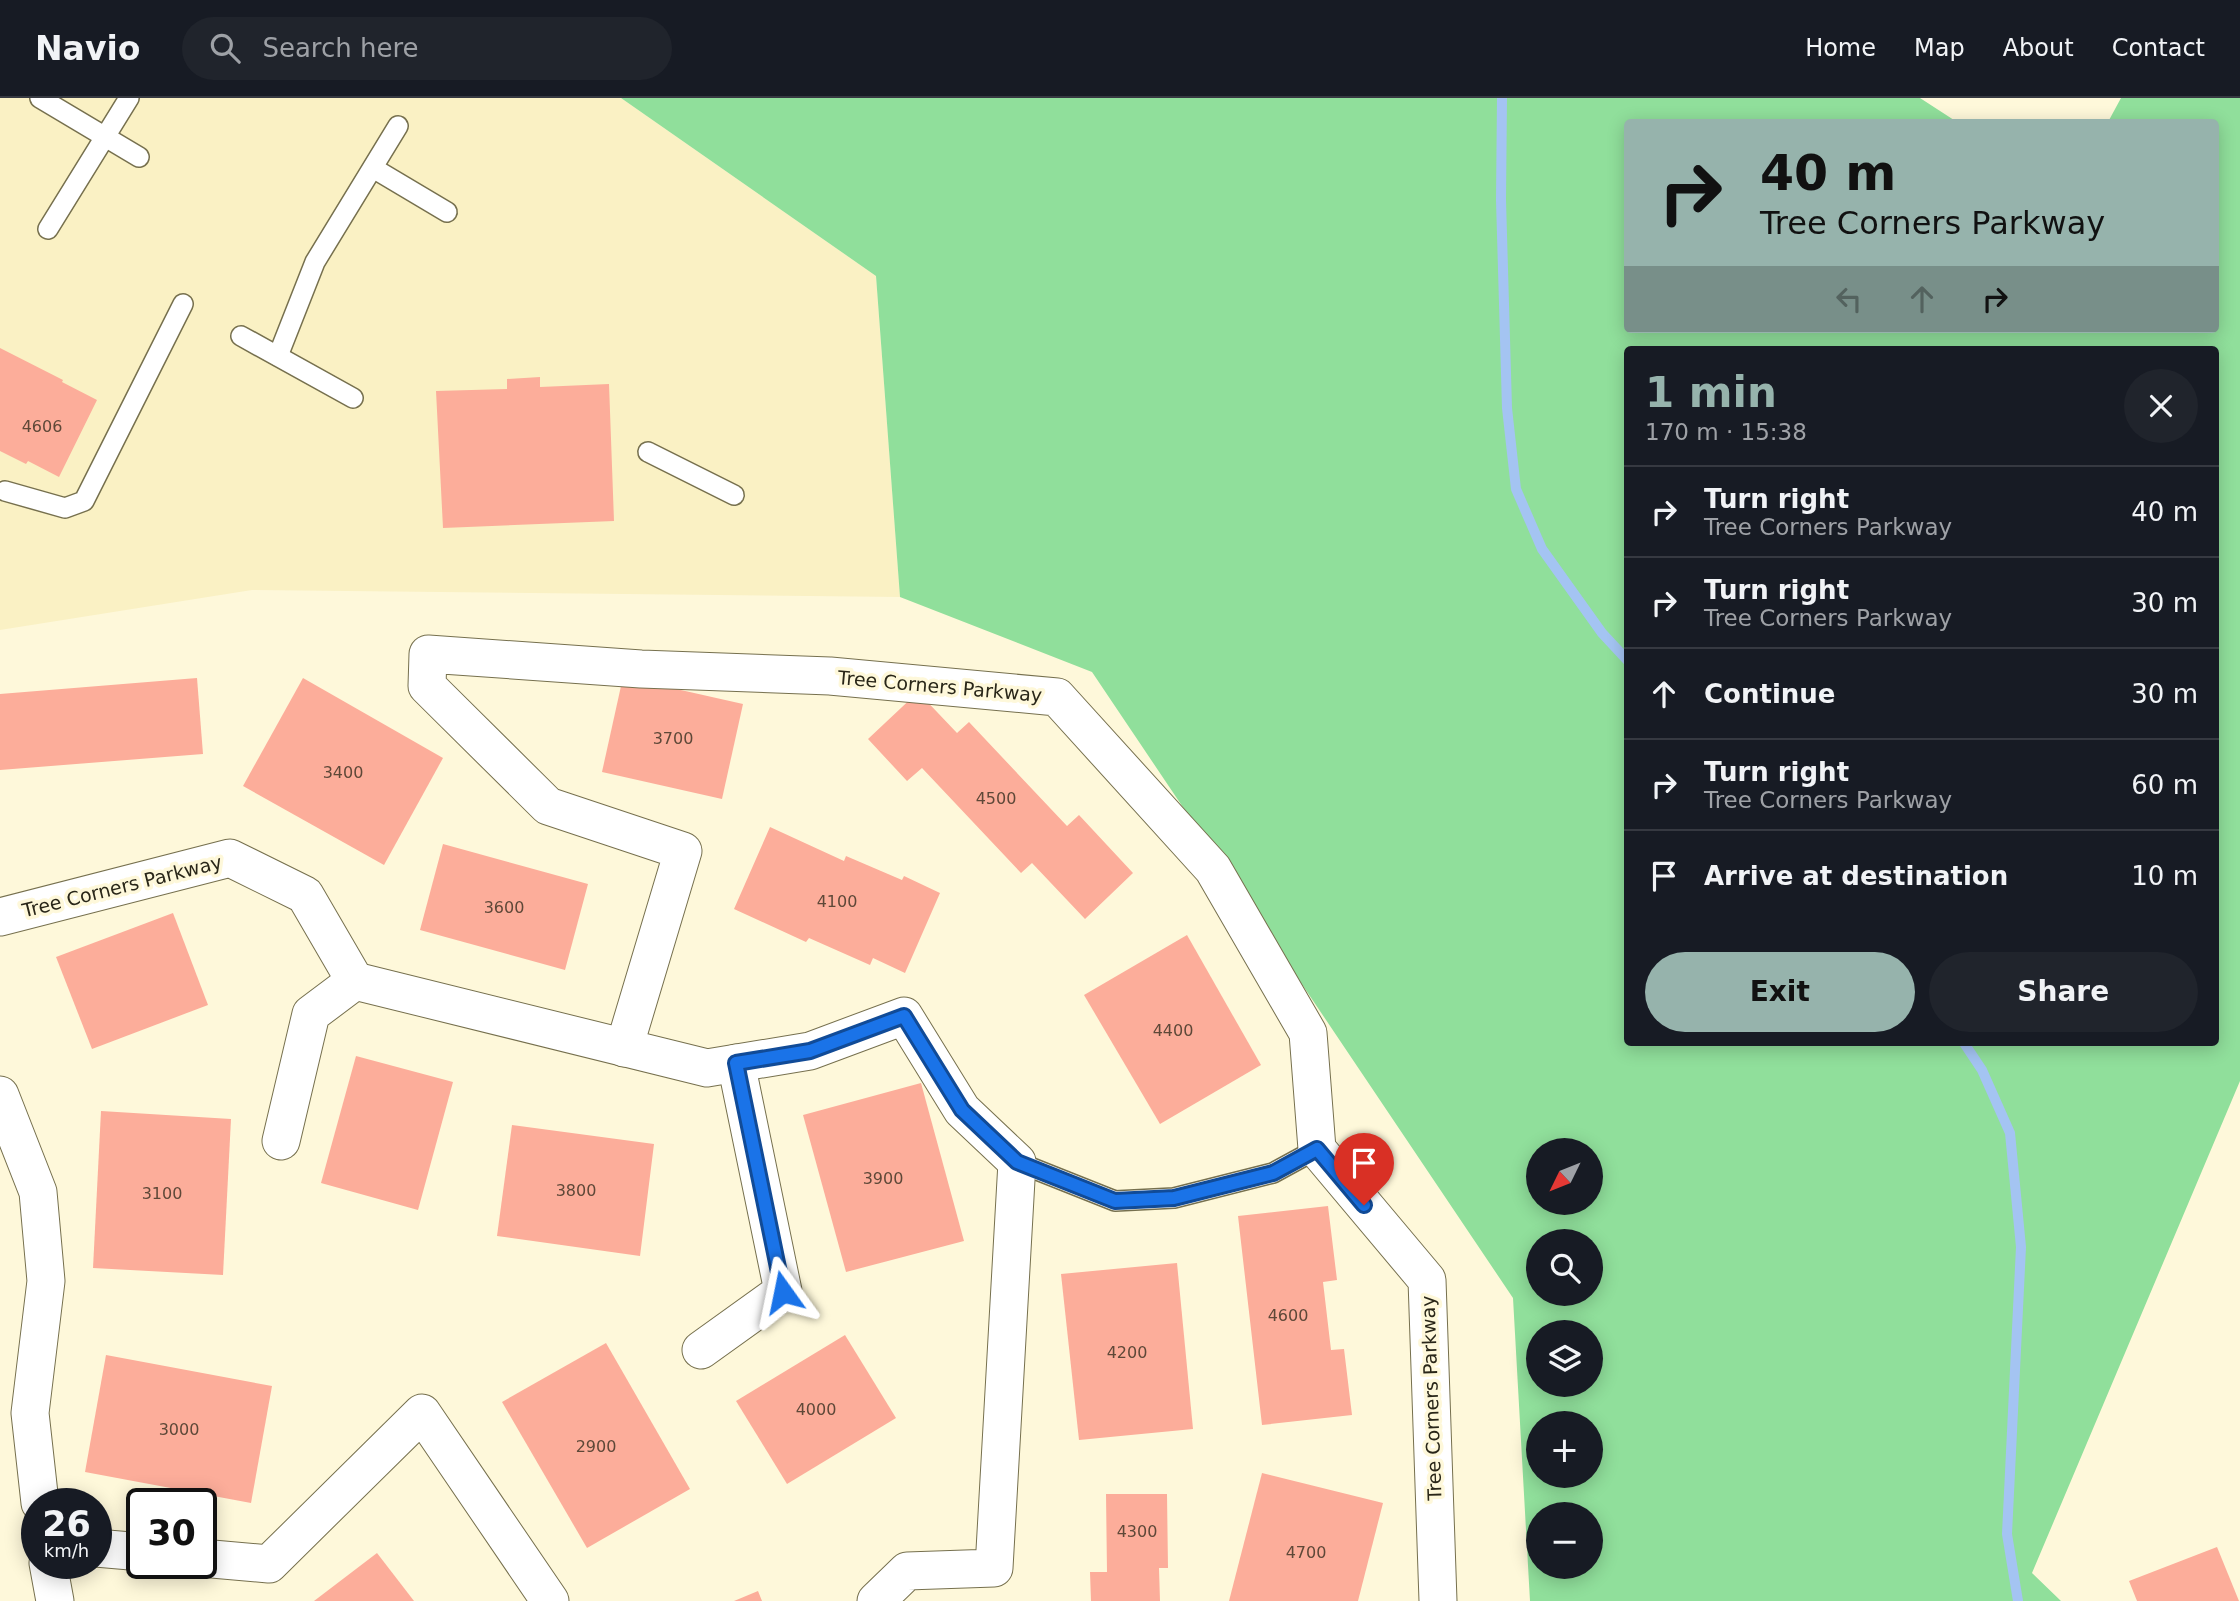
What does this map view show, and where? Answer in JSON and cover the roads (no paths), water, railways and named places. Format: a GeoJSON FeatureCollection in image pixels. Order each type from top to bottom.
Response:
{"type":"FeatureCollection","features":[{"type":"Feature","properties":{"kind":"street","name":"Tree Corners Parkway"},"geometry":{"type":"LineString","coordinates":[[624,1048],[683,851],[548,806],[427,686],[428,654],[642,669],[830,676],[1057,697],[1213,869],[1308,1033],[1317,1149],[1427,1280],[1438,1601]]}},
{"type":"Feature","properties":{"kind":"street","name":"Tree Corners Parkway"},"geometry":{"type":"LineString","coordinates":[[0,917],[230,858],[305,895],[355,981]]}},
{"type":"Feature","properties":{"kind":"street"},"geometry":{"type":"LineString","coordinates":[[281,1141],[311,1014],[355,981],[707,1068],[810,1051],[904,1016],[962,1110],[1017,1162],[994,1568],[907,1571],[876,1601]]}},
{"type":"Feature","properties":{"kind":"street"},"geometry":{"type":"LineString","coordinates":[[701,1350],[783,1292],[736,1063]]}},
{"type":"Feature","properties":{"kind":"street"},"geometry":{"type":"LineString","coordinates":[[0,1095],[38,1192],[46,1281],[15,1412],[36,1488]]}},
{"type":"Feature","properties":{"kind":"street"},"geometry":{"type":"LineString","coordinates":[[217,1559],[269,1564],[422,1413],[550,1601]]}},
{"type":"Feature","properties":{"kind":"street"},"geometry":{"type":"LineString","coordinates":[[51,1579],[55,1601]]}},
{"type":"Feature","properties":{"kind":"lane"},"geometry":{"type":"LineString","coordinates":[[40,98],[139,157]]}},
{"type":"Feature","properties":{"kind":"lane"},"geometry":{"type":"LineString","coordinates":[[48,229],[129,98]]}},
{"type":"Feature","properties":{"kind":"lane"},"geometry":{"type":"LineString","coordinates":[[278,356],[315,262],[398,126]]}},
{"type":"Feature","properties":{"kind":"lane"},"geometry":{"type":"LineString","coordinates":[[373,168],[447,212]]}},
{"type":"Feature","properties":{"kind":"lane"},"geometry":{"type":"LineString","coordinates":[[5,491],[65,508],[84,501],[183,304]]}},
{"type":"Feature","properties":{"kind":"lane"},"geometry":{"type":"LineString","coordinates":[[242,336],[353,398]]}},
{"type":"Feature","properties":{"kind":"lane"},"geometry":{"type":"LineString","coordinates":[[648,452],[734,495]]}},
{"type":"Feature","properties":{"kind":"lane"},"geometry":{"type":"LineString","coordinates":[[1017,1162],[1115,1201],[1174,1198],[1273,1173],[1317,1149]]}},
{"type":"Feature","properties":{"kind":"waterway"},"geometry":{"type":"LineString","coordinates":[[1502,98],[1501,200],[1507,408],[1516,489],[1542,549],[1602,633],[1624,657]]}},
{"type":"Feature","properties":{"kind":"waterway"},"geometry":{"type":"LineString","coordinates":[[1966,1046],[1982,1070],[2010,1133],[2021,1247],[2007,1534],[2018,1601]]}}]}
